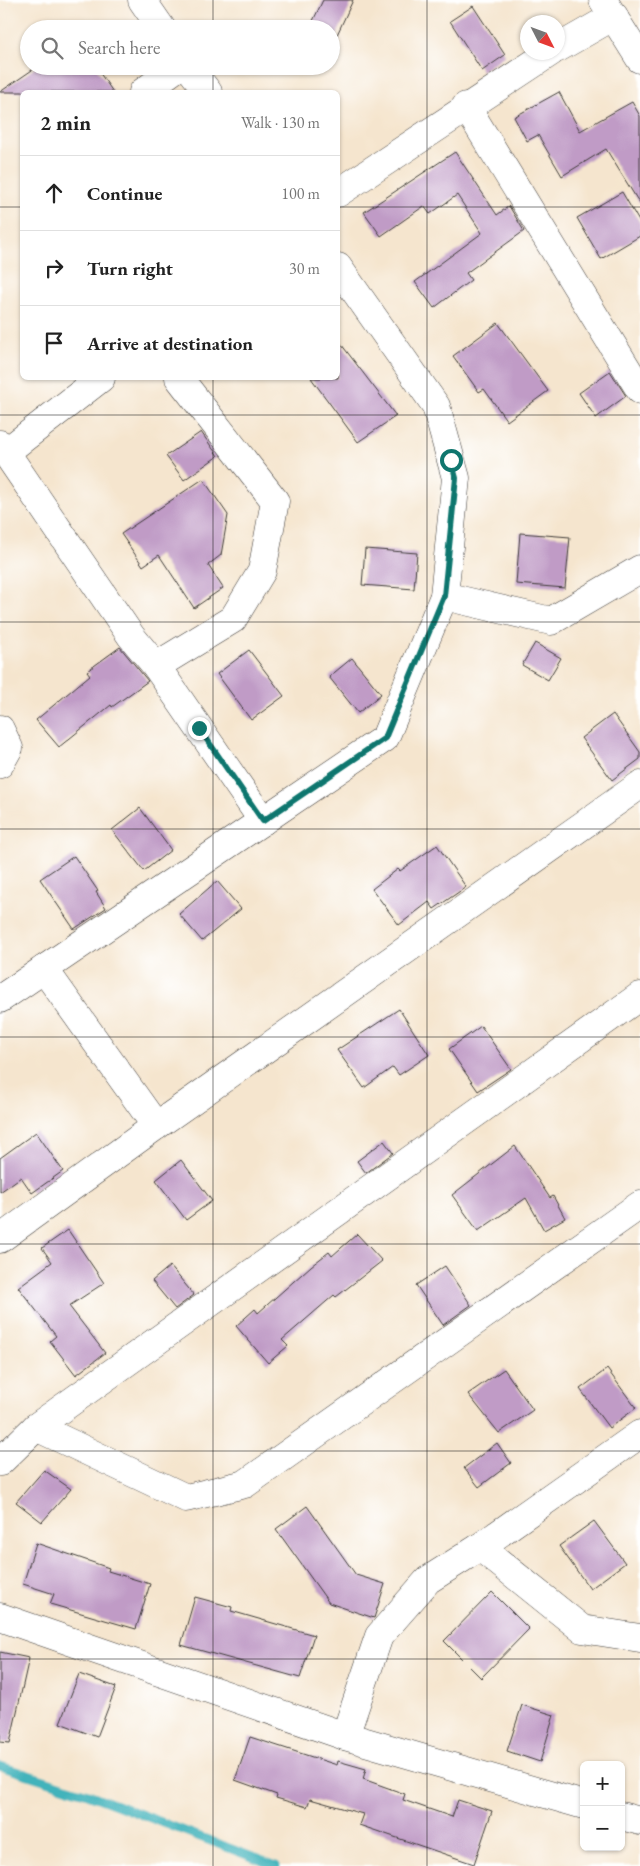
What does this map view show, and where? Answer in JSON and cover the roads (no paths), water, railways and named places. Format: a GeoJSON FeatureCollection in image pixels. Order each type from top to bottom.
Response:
{"type":"FeatureCollection","features":[{"type":"Feature","properties":{"kind":"street"},"geometry":{"type":"LineString","coordinates":[[142,0],[156,20]]}},
{"type":"Feature","properties":{"kind":"street"},"geometry":{"type":"LineString","coordinates":[[565,43],[609,8],[640,59]]}},
{"type":"Feature","properties":{"kind":"street"},"geometry":{"type":"LineString","coordinates":[[340,192],[466,106],[538,60]]}},
{"type":"Feature","properties":{"kind":"street"},"geometry":{"type":"LineString","coordinates":[[146,90],[167,75]]}},
{"type":"Feature","properties":{"kind":"street"},"geometry":{"type":"LineString","coordinates":[[195,75],[206,90]]}},
{"type":"Feature","properties":{"kind":"street"},"geometry":{"type":"LineString","coordinates":[[466,106],[640,390]]}},
{"type":"Feature","properties":{"kind":"street"},"geometry":{"type":"LineString","coordinates":[[0,999],[385,738],[444,596],[456,478],[436,406],[340,270]]}},
{"type":"Feature","properties":{"kind":"street"},"geometry":{"type":"LineString","coordinates":[[98,380],[3,448],[131,636],[156,666],[263,821]]}},
{"type":"Feature","properties":{"kind":"street"},"geometry":{"type":"LineString","coordinates":[[156,666],[234,619],[262,570],[276,501],[181,380]]}},
{"type":"Feature","properties":{"kind":"street"},"geometry":{"type":"LineString","coordinates":[[444,596],[551,621],[640,569]]}},
{"type":"Feature","properties":{"kind":"street"},"geometry":{"type":"LineString","coordinates":[[0,729],[9,748],[0,764]]}},
{"type":"Feature","properties":{"kind":"street"},"geometry":{"type":"LineString","coordinates":[[0,1239],[156,1126],[640,785]]}},
{"type":"Feature","properties":{"kind":"street"},"geometry":{"type":"LineString","coordinates":[[44,969],[156,1126]]}},
{"type":"Feature","properties":{"kind":"street"},"geometry":{"type":"LineString","coordinates":[[0,1462],[36,1427],[640,996]]}},
{"type":"Feature","properties":{"kind":"street"},"geometry":{"type":"LineString","coordinates":[[36,1427],[186,1498],[245,1484],[640,1205]]}},
{"type":"Feature","properties":{"kind":"street"},"geometry":{"type":"LineString","coordinates":[[345,1736],[379,1636],[428,1580],[480,1547],[640,1434]]}},
{"type":"Feature","properties":{"kind":"street"},"geometry":{"type":"LineString","coordinates":[[480,1547],[582,1629],[640,1638]]}},
{"type":"Feature","properties":{"kind":"street"},"geometry":{"type":"LineString","coordinates":[[0,1617],[345,1736],[580,1804]]}},
{"type":"Feature","properties":{"kind":"street"},"geometry":{"type":"LineString","coordinates":[[625,1817],[640,1822]]}},
{"type":"Feature","properties":{"kind":"waterway"},"geometry":{"type":"LineString","coordinates":[[0,1766],[88,1794],[276,1866]]}}]}
